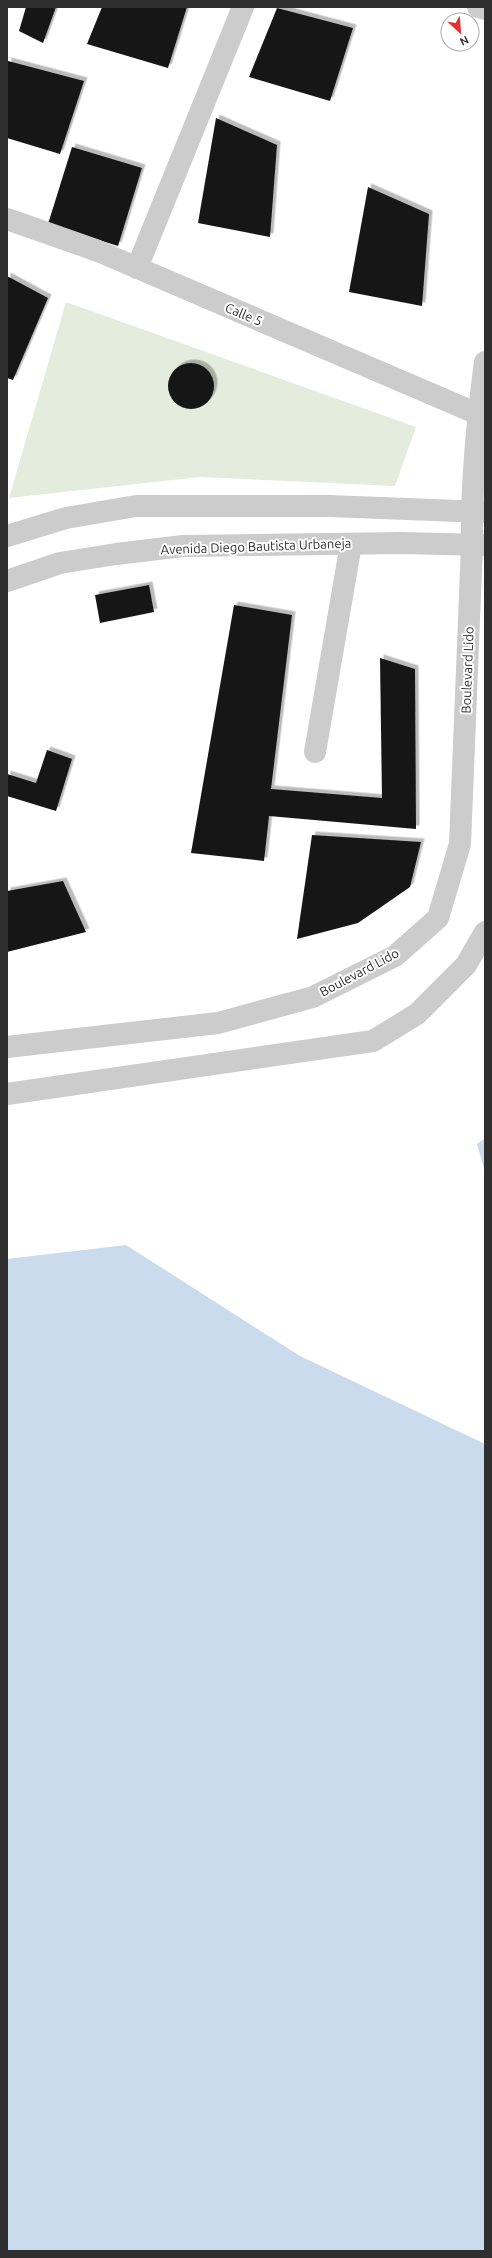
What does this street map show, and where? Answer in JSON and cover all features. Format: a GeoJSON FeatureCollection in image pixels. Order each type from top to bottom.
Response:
{"type":"FeatureCollection","features":[{"type":"Feature","properties":{"kind":"street"},"geometry":{"type":"LineString","coordinates":[[137,268],[243,7]]}},
{"type":"Feature","properties":{"kind":"street"},"geometry":{"type":"LineString","coordinates":[[478,7],[485,9]]}},
{"type":"Feature","properties":{"kind":"street","name":"Calle 5"},"geometry":{"type":"LineString","coordinates":[[7,219],[98,251],[478,414]]}},
{"type":"Feature","properties":{"kind":"street","name":"Boulevard Lido"},"geometry":{"type":"LineString","coordinates":[[7,1047],[218,1023],[313,997],[395,956],[438,918],[460,844],[479,545],[478,414],[485,362]]}},
{"type":"Feature","properties":{"kind":"street"},"geometry":{"type":"LineString","coordinates":[[7,536],[66,518],[136,506],[329,506],[478,512]]}},
{"type":"Feature","properties":{"kind":"street"},"geometry":{"type":"LineString","coordinates":[[314,752],[351,544]]}},
{"type":"Feature","properties":{"kind":"street","name":"Avenida Diego Bautista Urbaneja"},"geometry":{"type":"LineString","coordinates":[[7,581],[60,563],[116,554],[183,546],[351,544],[479,545]]}},
{"type":"Feature","properties":{"kind":"street"},"geometry":{"type":"LineString","coordinates":[[7,1094],[374,1041],[418,1014],[466,965],[485,932]]}},
{"type":"Feature","properties":{"kind":"green space"},"geometry":{"type":"Polygon","coordinates":[[[66,302],[416,427],[395,486],[200,477],[9,498],[66,302]]]}},
{"type":"Feature","properties":{"kind":"water"},"geometry":{"type":"Polygon","coordinates":[[[485,1138],[485,1172],[477,1144],[485,1138]]]}},
{"type":"Feature","properties":{"kind":"water"},"geometry":{"type":"Polygon","coordinates":[[[126,1245],[300,1356],[485,1444],[485,2251],[7,2251],[7,1259],[126,1245]]]}},
{"type":"Feature","properties":{"kind":"building"},"geometry":{"type":"Polygon","coordinates":[[[26,7],[56,7],[43,43],[19,31],[26,7]]]}},
{"type":"Feature","properties":{"kind":"building"},"geometry":{"type":"Polygon","coordinates":[[[102,7],[187,7],[168,68],[87,44],[102,7]]]}},
{"type":"Feature","properties":{"kind":"building"},"geometry":{"type":"Polygon","coordinates":[[[277,8],[353,28],[330,101],[249,77],[277,8]]]}},
{"type":"Feature","properties":{"kind":"building"},"geometry":{"type":"Polygon","coordinates":[[[8,61],[84,81],[60,154],[7,138],[8,61]]]}},
{"type":"Feature","properties":{"kind":"building"},"geometry":{"type":"Polygon","coordinates":[[[216,118],[277,145],[270,237],[198,223],[216,118]]]}},
{"type":"Feature","properties":{"kind":"building"},"geometry":{"type":"Polygon","coordinates":[[[72,147],[142,168],[118,246],[48,224],[72,147]]]}},
{"type":"Feature","properties":{"kind":"building"},"geometry":{"type":"Polygon","coordinates":[[[368,187],[429,214],[422,306],[349,292],[368,187]]]}},
{"type":"Feature","properties":{"kind":"building"},"geometry":{"type":"Polygon","coordinates":[[[7,276],[48,298],[13,380],[7,378],[7,276]]]}},
{"type":"Feature","properties":{"kind":"building"},"geometry":{"type":"Polygon","coordinates":[[[186,363],[196,363],[204,367],[210,373],[214,381],[214,391],[210,399],[204,405],[196,409],[186,409],[178,405],[172,399],[168,391],[168,381],[172,373],[178,367],[186,363]]]}},
{"type":"Feature","properties":{"kind":"building"},"geometry":{"type":"Polygon","coordinates":[[[149,585],[154,612],[100,623],[95,595],[149,585]]]}},
{"type":"Feature","properties":{"kind":"building"},"geometry":{"type":"Polygon","coordinates":[[[234,605],[292,615],[271,789],[382,798],[380,658],[415,669],[416,829],[269,816],[264,861],[191,853],[234,605]]]}},
{"type":"Feature","properties":{"kind":"building"},"geometry":{"type":"Polygon","coordinates":[[[47,750],[72,759],[56,811],[7,796],[7,774],[36,783],[47,750]]]}},
{"type":"Feature","properties":{"kind":"building"},"geometry":{"type":"Polygon","coordinates":[[[312,835],[421,842],[410,887],[358,923],[297,939],[312,835]]]}},
{"type":"Feature","properties":{"kind":"building"},"geometry":{"type":"Polygon","coordinates":[[[63,881],[86,932],[7,952],[7,891],[63,881]]]}}]}
